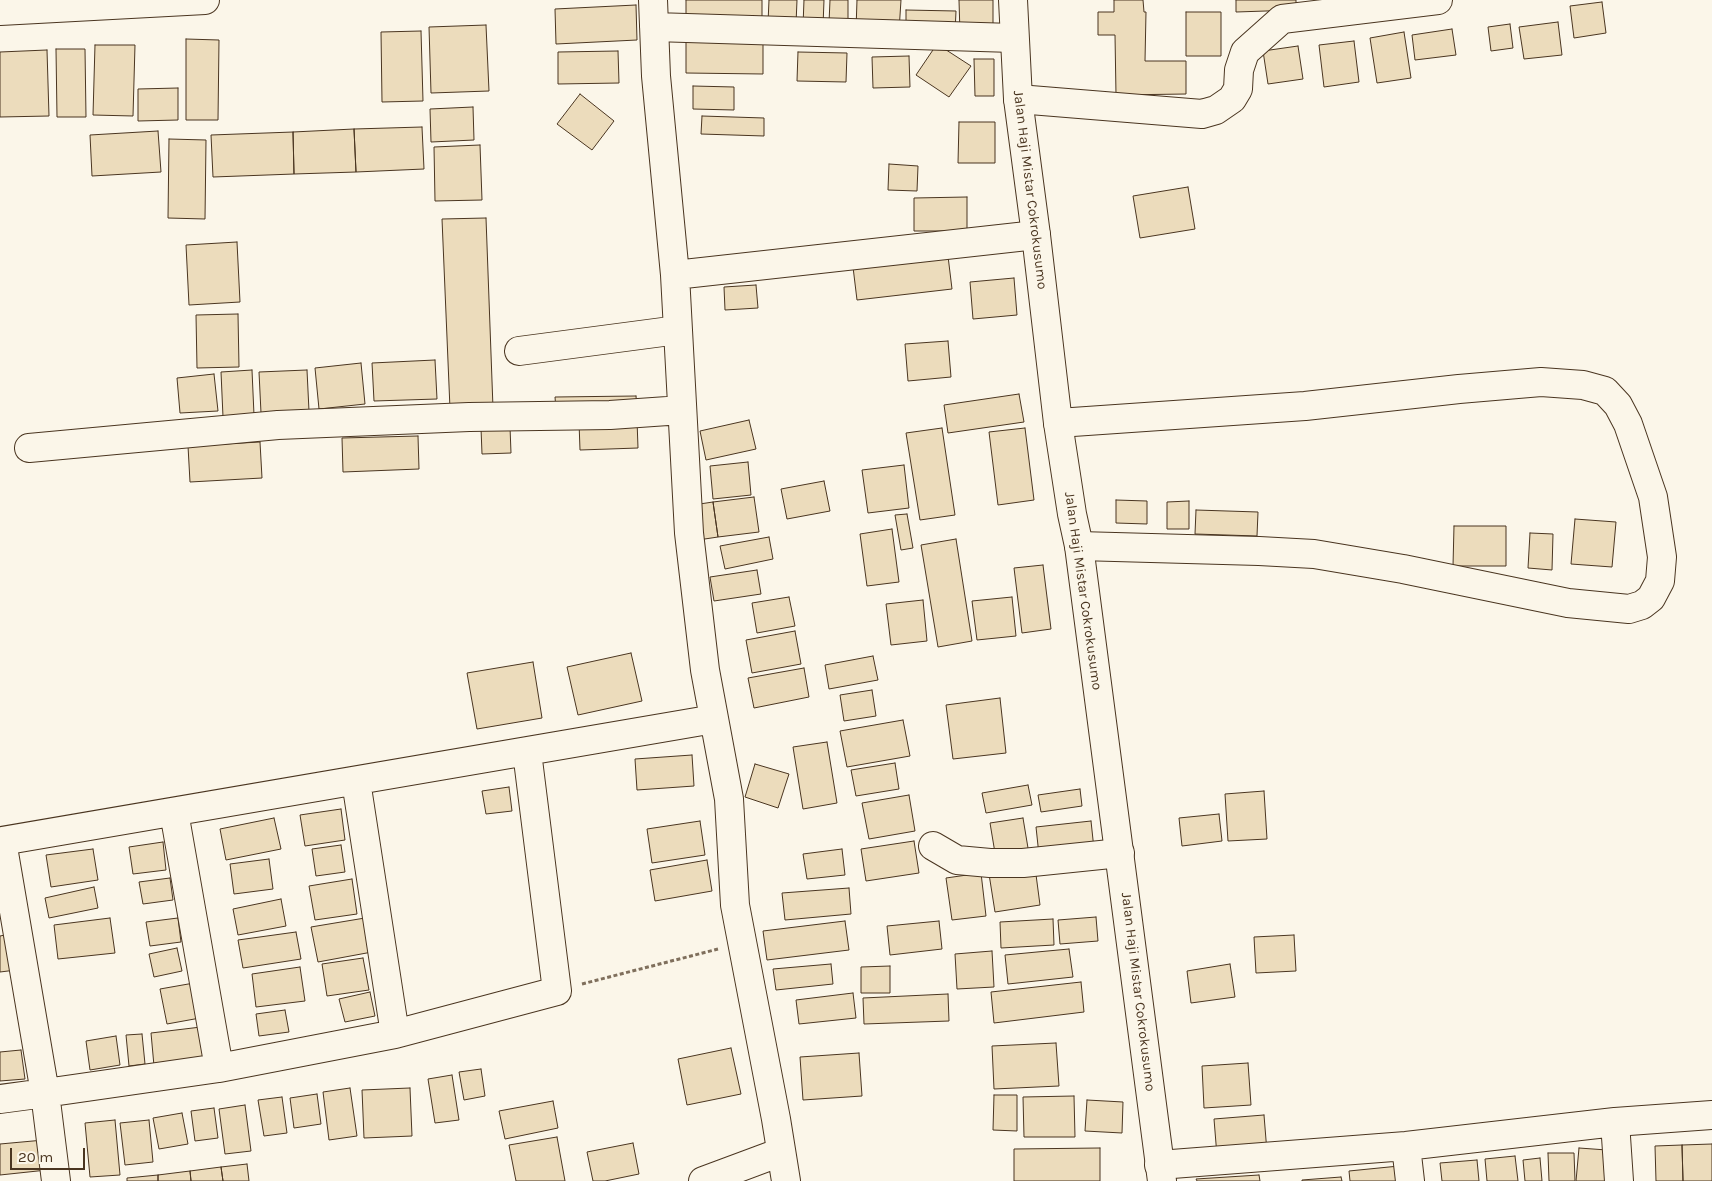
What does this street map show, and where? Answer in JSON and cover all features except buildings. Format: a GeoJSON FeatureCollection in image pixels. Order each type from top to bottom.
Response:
{"type":"FeatureCollection","features":[{"type":"Feature","properties":{"kind":"street"},"geometry":{"type":"LineString","coordinates":[[0,11],[205,0]]}},
{"type":"Feature","properties":{"kind":"street"},"geometry":{"type":"LineString","coordinates":[[653,0],[656,76],[675,275],[690,533],[705,670],[729,799],[735,905],[786,1181]]}},
{"type":"Feature","properties":{"kind":"street","name":"Jalan Haji Mistar Cokrokusumo"},"geometry":{"type":"LineString","coordinates":[[1013,0],[1013,38],[1018,99],[1058,423],[1072,514],[1079,546],[1161,1173]]}},
{"type":"Feature","properties":{"kind":"street"},"geometry":{"type":"LineString","coordinates":[[1018,99],[1202,114],[1216,110],[1232,99],[1238,89],[1239,70],[1245,52],[1282,18],[1438,0]]}},
{"type":"Feature","properties":{"kind":"street"},"geometry":{"type":"LineString","coordinates":[[654,27],[1013,38]]}},
{"type":"Feature","properties":{"kind":"street"},"geometry":{"type":"LineString","coordinates":[[675,275],[1036,235]]}},
{"type":"Feature","properties":{"kind":"street"},"geometry":{"type":"LineString","coordinates":[[519,351],[678,330]]}},
{"type":"Feature","properties":{"kind":"street"},"geometry":{"type":"LineString","coordinates":[[1058,423],[1306,406],[1459,388],[1541,382],[1584,385],[1605,391],[1618,405],[1628,424],[1653,497],[1662,557],[1660,581],[1650,598],[1642,605],[1629,609],[1568,603],[1403,569],[1314,554],[1079,546]]}},
{"type":"Feature","properties":{"kind":"street"},"geometry":{"type":"LineString","coordinates":[[29,448],[278,425],[469,417],[610,415],[682,410]]}},
{"type":"Feature","properties":{"kind":"street"},"geometry":{"type":"LineString","coordinates":[[56,1181],[45,1093],[1,841],[714,719]]}},
{"type":"Feature","properties":{"kind":"street"},"geometry":{"type":"LineString","coordinates":[[0,1099],[219,1068],[396,1034],[557,991],[528,752]]}},
{"type":"Feature","properties":{"kind":"street"},"geometry":{"type":"LineString","coordinates":[[356,781],[396,1034]]}},
{"type":"Feature","properties":{"kind":"street"},"geometry":{"type":"LineString","coordinates":[[174,812],[219,1068]]}},
{"type":"Feature","properties":{"kind":"street"},"geometry":{"type":"LineString","coordinates":[[933,846],[957,860],[990,863],[1023,863],[1120,853]]}},
{"type":"Feature","properties":{"kind":"street"},"geometry":{"type":"LineString","coordinates":[[1161,1173],[1615,1122],[1712,1115]]}},
{"type":"Feature","properties":{"kind":"street"},"geometry":{"type":"LineString","coordinates":[[1615,1122],[1619,1181]]}},
{"type":"Feature","properties":{"kind":"street"},"geometry":{"type":"LineString","coordinates":[[1406,1146],[1410,1181]]}},
{"type":"Feature","properties":{"kind":"street"},"geometry":{"type":"LineString","coordinates":[[703,1181],[781,1152]]}},
{"type":"Feature","properties":{"kind":"path"},"geometry":{"type":"LineString","coordinates":[[557,991],[742,943]]}}]}
